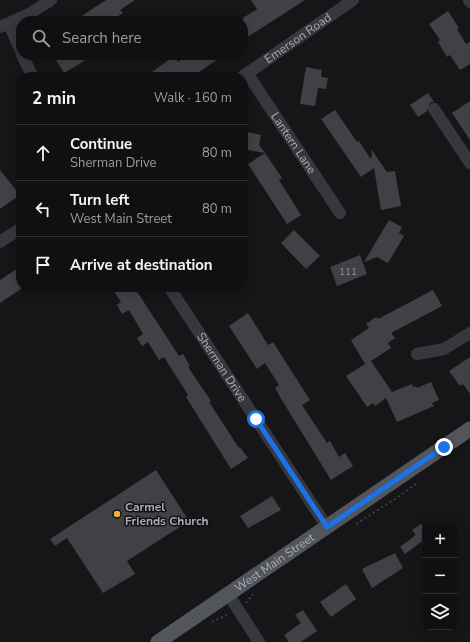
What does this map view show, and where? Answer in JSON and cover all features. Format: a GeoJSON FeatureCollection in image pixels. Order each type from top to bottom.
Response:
{"type":"FeatureCollection","features":[{"type":"Feature","properties":{"kind":"main road","name":"West Main Street"},"geometry":{"type":"LineString","coordinates":[[158,642],[470,429]]}},
{"type":"Feature","properties":{"kind":"street"},"geometry":{"type":"LineString","coordinates":[[22,16],[51,0]]}},
{"type":"Feature","properties":{"kind":"street","name":"Emerson Road"},"geometry":{"type":"LineString","coordinates":[[248,73],[353,0]]}},
{"type":"Feature","properties":{"kind":"street"},"geometry":{"type":"LineString","coordinates":[[16,19],[5,25],[16,43]]}},
{"type":"Feature","properties":{"kind":"street"},"geometry":{"type":"LineString","coordinates":[[24,60],[30,72]]}},
{"type":"Feature","properties":{"kind":"street","name":"Lantern Lane"},"geometry":{"type":"LineString","coordinates":[[248,79],[340,213]]}},
{"type":"Feature","properties":{"kind":"street"},"geometry":{"type":"LineString","coordinates":[[434,109],[469,160]]}},
{"type":"Feature","properties":{"kind":"street"},"geometry":{"type":"LineString","coordinates":[[0,242],[16,231]]}},
{"type":"Feature","properties":{"kind":"street","name":"Sherman Drive"},"geometry":{"type":"LineString","coordinates":[[172,292],[327,527]]}},
{"type":"Feature","properties":{"kind":"street"},"geometry":{"type":"LineString","coordinates":[[417,354],[444,349],[470,333]]}},
{"type":"Feature","properties":{"kind":"street"},"geometry":{"type":"LineString","coordinates":[[228,594],[259,642]]}},
{"type":"Feature","properties":{"kind":"building"},"geometry":{"type":"Polygon","coordinates":[[[106,0],[135,0],[120,10],[123,13],[118,16],[83,15],[106,0]]]}},
{"type":"Feature","properties":{"kind":"building"},"geometry":{"type":"Polygon","coordinates":[[[251,0],[305,0],[248,37],[248,16],[246,16],[257,9],[251,0]]]}},
{"type":"Feature","properties":{"kind":"building"},"geometry":{"type":"Polygon","coordinates":[[[448,11],[459,28],[457,29],[466,44],[470,42],[470,64],[460,70],[450,55],[447,57],[438,42],[440,40],[429,24],[448,11]]]}},
{"type":"Feature","properties":{"kind":"building"},"geometry":{"type":"Polygon","coordinates":[[[56,60],[86,60],[66,72],[63,72],[56,60]]]}},
{"type":"Feature","properties":{"kind":"building"},"geometry":{"type":"Polygon","coordinates":[[[168,60],[177,60],[178,62],[181,60],[217,60],[199,72],[152,72],[168,60]]]}},
{"type":"Feature","properties":{"kind":"building"},"geometry":{"type":"Polygon","coordinates":[[[306,67],[322,70],[321,77],[328,78],[326,89],[318,88],[315,106],[300,104],[306,67]]]}},
{"type":"Feature","properties":{"kind":"building"},"geometry":{"type":"Polygon","coordinates":[[[428,93],[434,102],[430,103],[427,111],[418,117],[410,105],[428,93]]]}},
{"type":"Feature","properties":{"kind":"building"},"geometry":{"type":"Polygon","coordinates":[[[470,101],[470,140],[452,113],[470,101]]]}},
{"type":"Feature","properties":{"kind":"building"},"geometry":{"type":"Polygon","coordinates":[[[335,110],[370,158],[372,157],[371,149],[387,172],[395,171],[401,206],[381,210],[374,168],[361,177],[321,119],[335,110]]]}},
{"type":"Feature","properties":{"kind":"building"},"geometry":{"type":"Polygon","coordinates":[[[248,132],[261,135],[259,145],[265,153],[248,150],[248,132]]]}},
{"type":"Feature","properties":{"kind":"building"},"geometry":{"type":"Polygon","coordinates":[[[265,153],[282,178],[279,180],[301,215],[287,224],[248,164],[265,153]]]}},
{"type":"Feature","properties":{"kind":"building"},"geometry":{"type":"Polygon","coordinates":[[[0,170],[16,190],[16,198],[0,209],[0,170]]]}},
{"type":"Feature","properties":{"kind":"building"},"geometry":{"type":"Polygon","coordinates":[[[389,220],[402,227],[399,233],[404,236],[388,263],[377,257],[364,262],[389,220]]]}},
{"type":"Feature","properties":{"kind":"building"},"geometry":{"type":"Polygon","coordinates":[[[294,230],[320,256],[306,269],[281,243],[294,230]]]}},
{"type":"Feature","properties":{"kind":"building"},"geometry":{"type":"Polygon","coordinates":[[[360,255],[367,274],[337,286],[330,267],[360,255]]]}},
{"type":"Feature","properties":{"kind":"building"},"geometry":{"type":"Polygon","coordinates":[[[16,269],[16,292],[0,303],[0,280],[16,269]]]}},
{"type":"Feature","properties":{"kind":"building"},"geometry":{"type":"Polygon","coordinates":[[[433,290],[442,306],[391,333],[395,338],[388,343],[391,348],[371,361],[392,392],[412,384],[413,387],[416,386],[417,388],[431,382],[439,400],[432,403],[434,406],[397,422],[386,398],[375,406],[373,403],[367,407],[346,376],[365,364],[351,340],[369,328],[366,324],[376,317],[378,319],[433,290]]]}},
{"type":"Feature","properties":{"kind":"building"},"geometry":{"type":"Polygon","coordinates":[[[114,292],[137,292],[179,356],[183,354],[190,366],[188,367],[211,401],[209,402],[239,448],[240,447],[248,458],[231,469],[186,397],[188,395],[164,357],[159,360],[148,342],[142,346],[137,338],[143,334],[129,310],[122,314],[117,305],[121,302],[114,292]]]}},
{"type":"Feature","properties":{"kind":"building"},"geometry":{"type":"Polygon","coordinates":[[[248,313],[268,345],[273,342],[310,400],[302,405],[327,443],[330,441],[339,457],[345,453],[353,466],[331,480],[280,397],[275,388],[279,385],[265,363],[257,369],[229,326],[248,313]]]}},
{"type":"Feature","properties":{"kind":"building"},"geometry":{"type":"Polygon","coordinates":[[[470,357],[470,394],[463,384],[460,386],[449,371],[470,357]]]}},
{"type":"Feature","properties":{"kind":"building"},"geometry":{"type":"Polygon","coordinates":[[[156,470],[189,521],[127,561],[135,574],[103,593],[67,538],[55,546],[50,539],[156,470]]]}},
{"type":"Feature","properties":{"kind":"building"},"geometry":{"type":"Polygon","coordinates":[[[272,496],[281,510],[248,528],[240,516],[272,496]]]}},
{"type":"Feature","properties":{"kind":"building"},"geometry":{"type":"Polygon","coordinates":[[[421,524],[422,525],[422,544],[421,542],[405,554],[400,547],[416,535],[412,530],[421,524]]]}},
{"type":"Feature","properties":{"kind":"building"},"geometry":{"type":"Polygon","coordinates":[[[395,553],[403,568],[372,588],[362,569],[395,553]]]}},
{"type":"Feature","properties":{"kind":"building"},"geometry":{"type":"Polygon","coordinates":[[[346,584],[356,599],[331,617],[320,602],[346,584]]]}},
{"type":"Feature","properties":{"kind":"building"},"geometry":{"type":"Polygon","coordinates":[[[303,610],[317,631],[301,642],[289,642],[284,635],[301,623],[295,615],[303,610]]]}},
{"type":"Feature","properties":{"kind":"place","name":"Carmel Friends Church"},"geometry":{"type":"Point","coordinates":[117,514]}},
{"type":"Feature","properties":{"kind":"route"},"geometry":{"type":"LineString","coordinates":[[256,419],[327,527],[444,447]]}}]}
